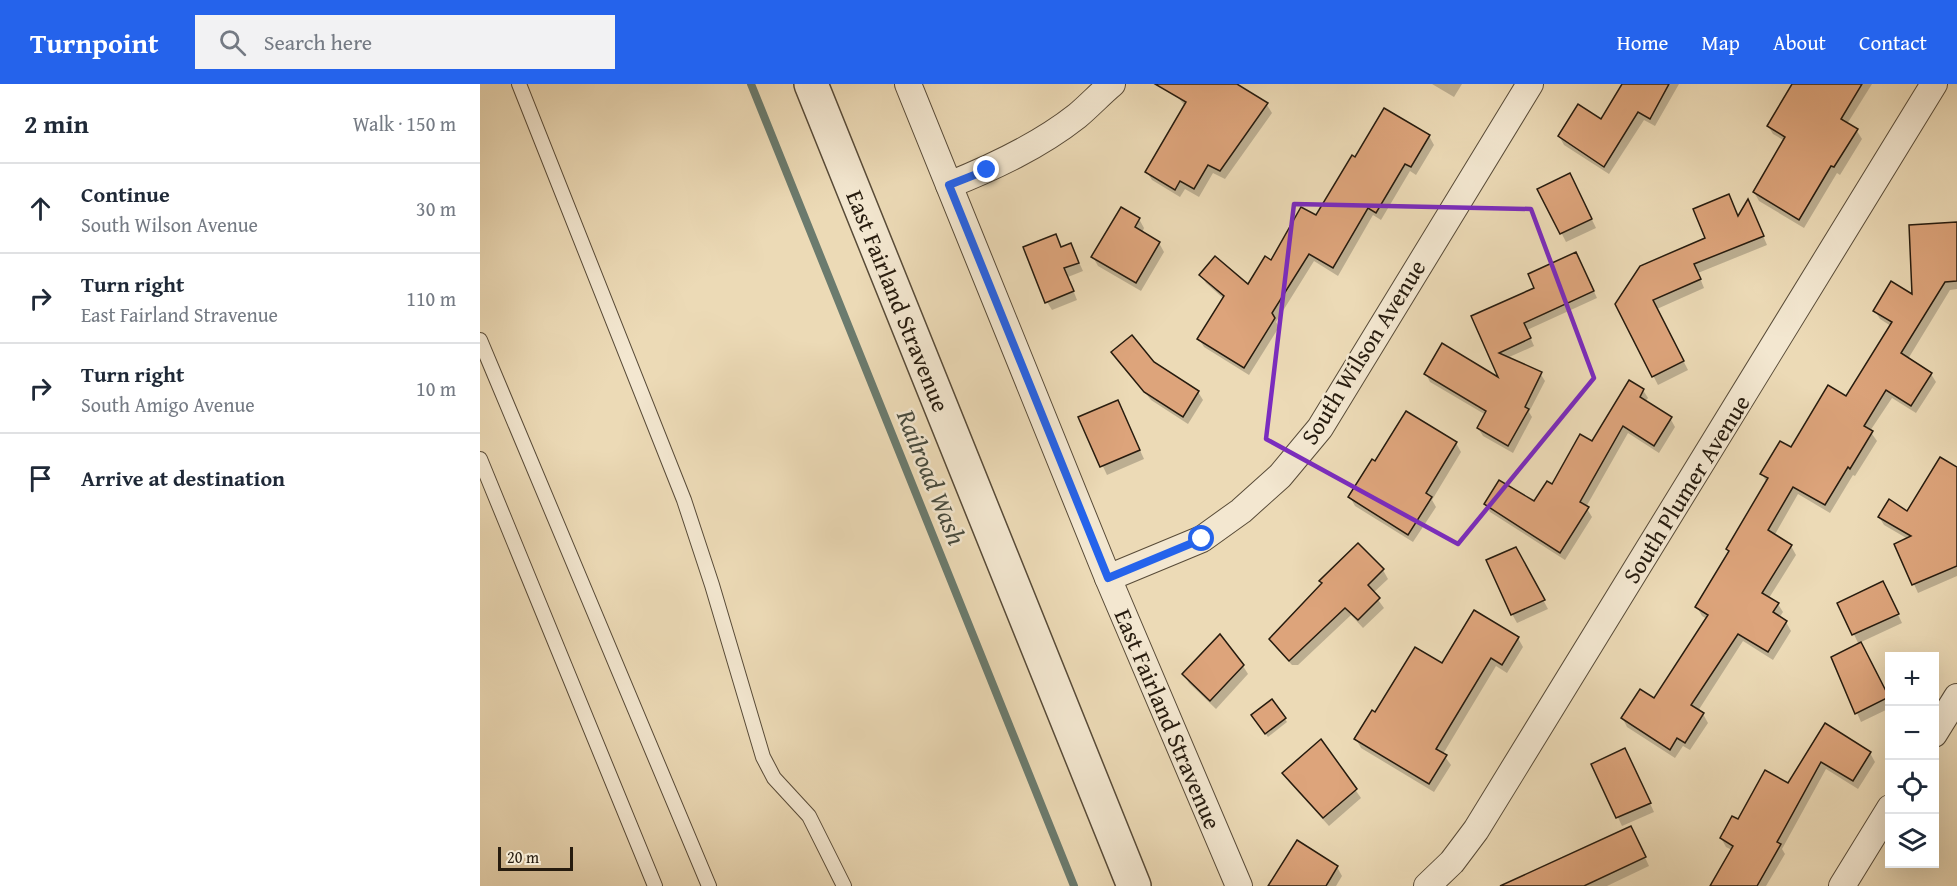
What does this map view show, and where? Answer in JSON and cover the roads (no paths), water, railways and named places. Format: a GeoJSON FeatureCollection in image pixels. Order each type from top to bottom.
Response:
{"type":"FeatureCollection","features":[{"type":"Feature","properties":{"kind":"street","name":"East Fairland Stravenue"},"geometry":{"type":"LineString","coordinates":[[811,84],[1134,886]]}},
{"type":"Feature","properties":{"kind":"street","name":"East Fairland Stravenue"},"geometry":{"type":"LineString","coordinates":[[908,84],[1108,578],[1239,886]]}},
{"type":"Feature","properties":{"kind":"street"},"geometry":{"type":"LineString","coordinates":[[949,185],[987,170],[1032,145],[1077,116],[1112,84]]}},
{"type":"Feature","properties":{"kind":"street","name":"South Wilson Avenue"},"geometry":{"type":"LineString","coordinates":[[1108,578],[1202,539],[1241,511],[1280,476],[1320,428],[1530,84]]}},
{"type":"Feature","properties":{"kind":"street","name":"South Plumer Avenue"},"geometry":{"type":"LineString","coordinates":[[1427,886],[1452,862],[1476,830],[1934,84]]}},
{"type":"Feature","properties":{"kind":"street"},"geometry":{"type":"LineString","coordinates":[[1939,727],[1957,697]]}},
{"type":"Feature","properties":{"kind":"street"},"geometry":{"type":"LineString","coordinates":[[1842,886],[1886,814]]}},
{"type":"Feature","properties":{"kind":"lane"},"geometry":{"type":"LineString","coordinates":[[519,84],[684,500],[763,757],[774,778],[809,816],[844,886]]}},
{"type":"Feature","properties":{"kind":"lane"},"geometry":{"type":"LineString","coordinates":[[480,340],[709,886]]}},
{"type":"Feature","properties":{"kind":"lane"},"geometry":{"type":"LineString","coordinates":[[480,459],[655,886]]}},
{"type":"Feature","properties":{"kind":"waterway","name":"Railroad Wash"},"geometry":{"type":"LineString","coordinates":[[751,84],[1074,886]]}}]}
